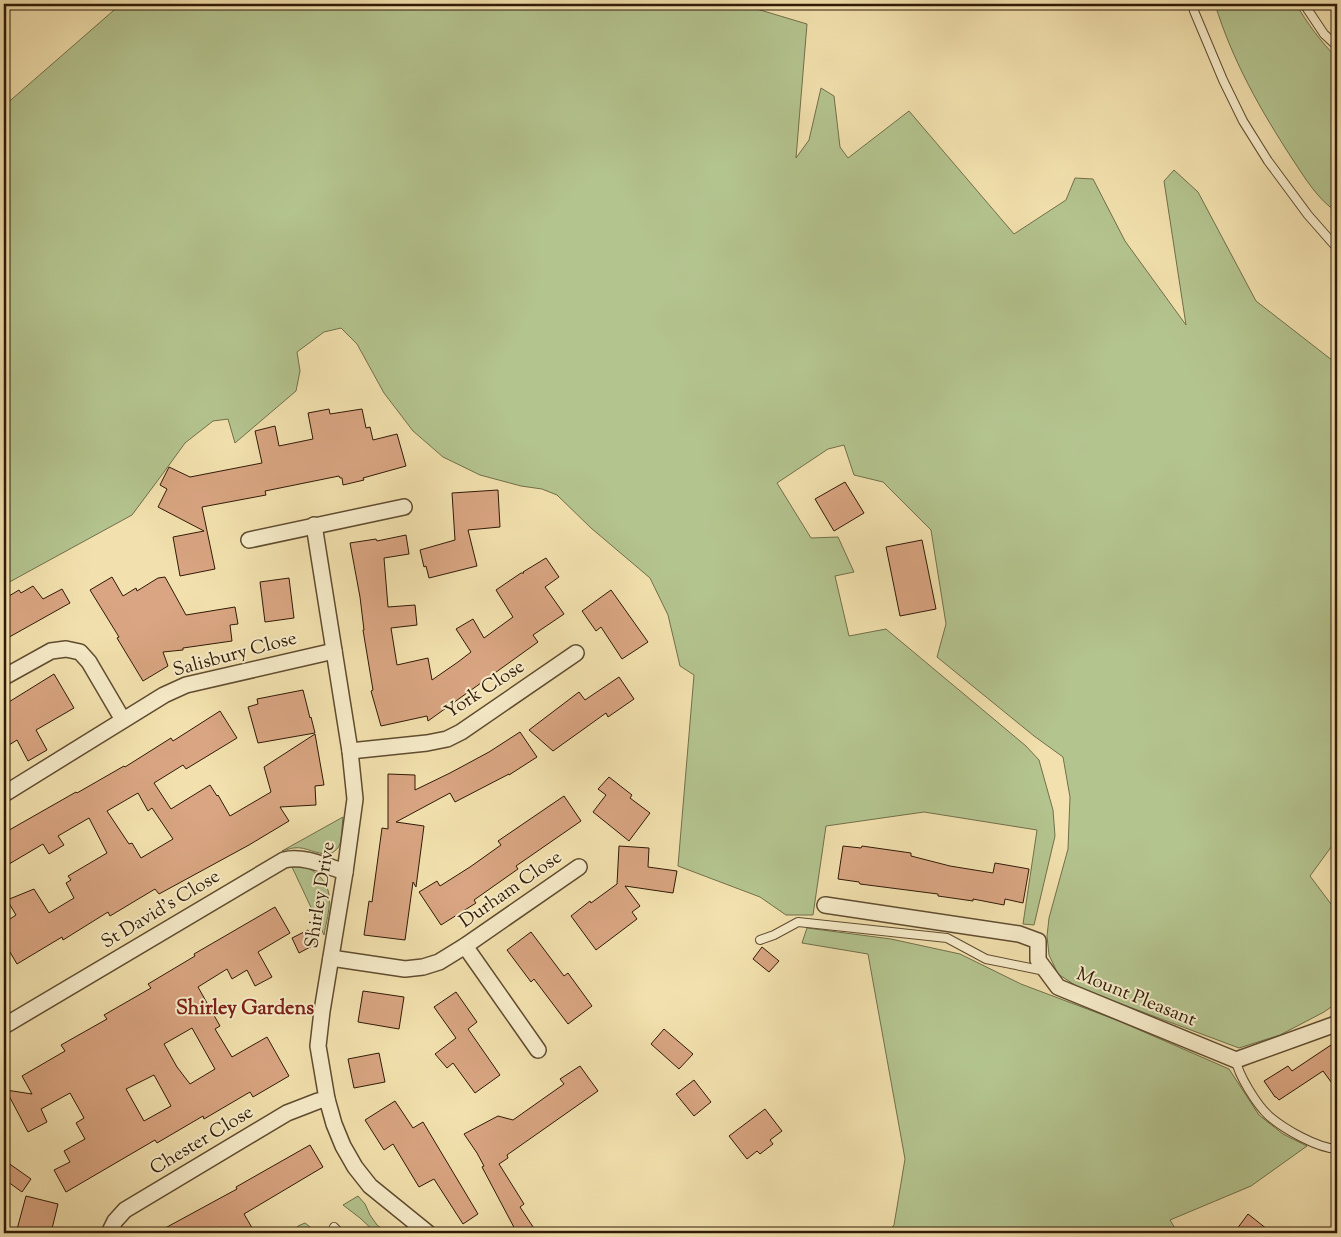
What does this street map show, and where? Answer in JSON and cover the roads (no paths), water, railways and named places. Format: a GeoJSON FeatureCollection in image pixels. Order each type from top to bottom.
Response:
{"type":"FeatureCollection","features":[{"type":"Feature","properties":{"kind":"street"},"geometry":{"type":"LineString","coordinates":[[249,540],[404,507]]}},
{"type":"Feature","properties":{"kind":"street","name":"Shirley Drive"},"geometry":{"type":"LineString","coordinates":[[314,525],[350,751],[355,799],[318,1046],[327,1099],[334,1124],[343,1146],[355,1167],[370,1186],[426,1233]]}},
{"type":"Feature","properties":{"kind":"street"},"geometry":{"type":"LineString","coordinates":[[4,677],[50,651],[66,649],[80,652],[89,662],[123,720]]}},
{"type":"Feature","properties":{"kind":"street","name":"Salisbury Close"},"geometry":{"type":"LineString","coordinates":[[4,794],[164,695],[186,685],[334,651]]}},
{"type":"Feature","properties":{"kind":"street","name":"York Close"},"geometry":{"type":"LineString","coordinates":[[350,751],[427,743],[447,739],[461,732],[576,653]]}},
{"type":"Feature","properties":{"kind":"street","name":"St David's Close"},"geometry":{"type":"LineString","coordinates":[[4,1026],[284,860],[293,858],[303,859],[345,872]]}},
{"type":"Feature","properties":{"kind":"street","name":"Durham Close"},"geometry":{"type":"LineString","coordinates":[[331,958],[405,969],[423,967],[439,962],[465,946],[579,866]]}},
{"type":"Feature","properties":{"kind":"street","name":"Mount Pleasant"},"geometry":{"type":"LineString","coordinates":[[825,905],[1019,934],[1038,941],[1038,960],[1058,987],[1236,1060]]}},
{"type":"Feature","properties":{"kind":"street","name":"Durham Close"},"geometry":{"type":"LineString","coordinates":[[465,946],[538,1050]]}},
{"type":"Feature","properties":{"kind":"street"},"geometry":{"type":"LineString","coordinates":[[1236,1060],[1337,1022]]}},
{"type":"Feature","properties":{"kind":"street","name":"Chester Close"},"geometry":{"type":"LineString","coordinates":[[109,1233],[115,1220],[125,1210],[287,1113],[327,1099]]}},
{"type":"Feature","properties":{"kind":"lane"},"geometry":{"type":"LineString","coordinates":[[1192,4],[1222,80],[1243,121],[1268,161],[1308,215],[1337,248]]}},
{"type":"Feature","properties":{"kind":"lane"},"geometry":{"type":"LineString","coordinates":[[1304,4],[1324,34],[1337,46]]}},
{"type":"Feature","properties":{"kind":"lane"},"geometry":{"type":"LineString","coordinates":[[1333,4],[1337,11]]}},
{"type":"Feature","properties":{"kind":"lane"},"geometry":{"type":"LineString","coordinates":[[760,940],[798,922],[947,938],[986,959],[1047,972]]}},
{"type":"Feature","properties":{"kind":"lane"},"geometry":{"type":"LineString","coordinates":[[1236,1060],[1237,1068],[1255,1099],[1268,1115],[1301,1137],[1324,1147],[1337,1149]]}},
{"type":"Feature","properties":{"kind":"district","name":"Shirley Gardens"},"geometry":{"type":"Point","coordinates":[245,1009]}}]}
